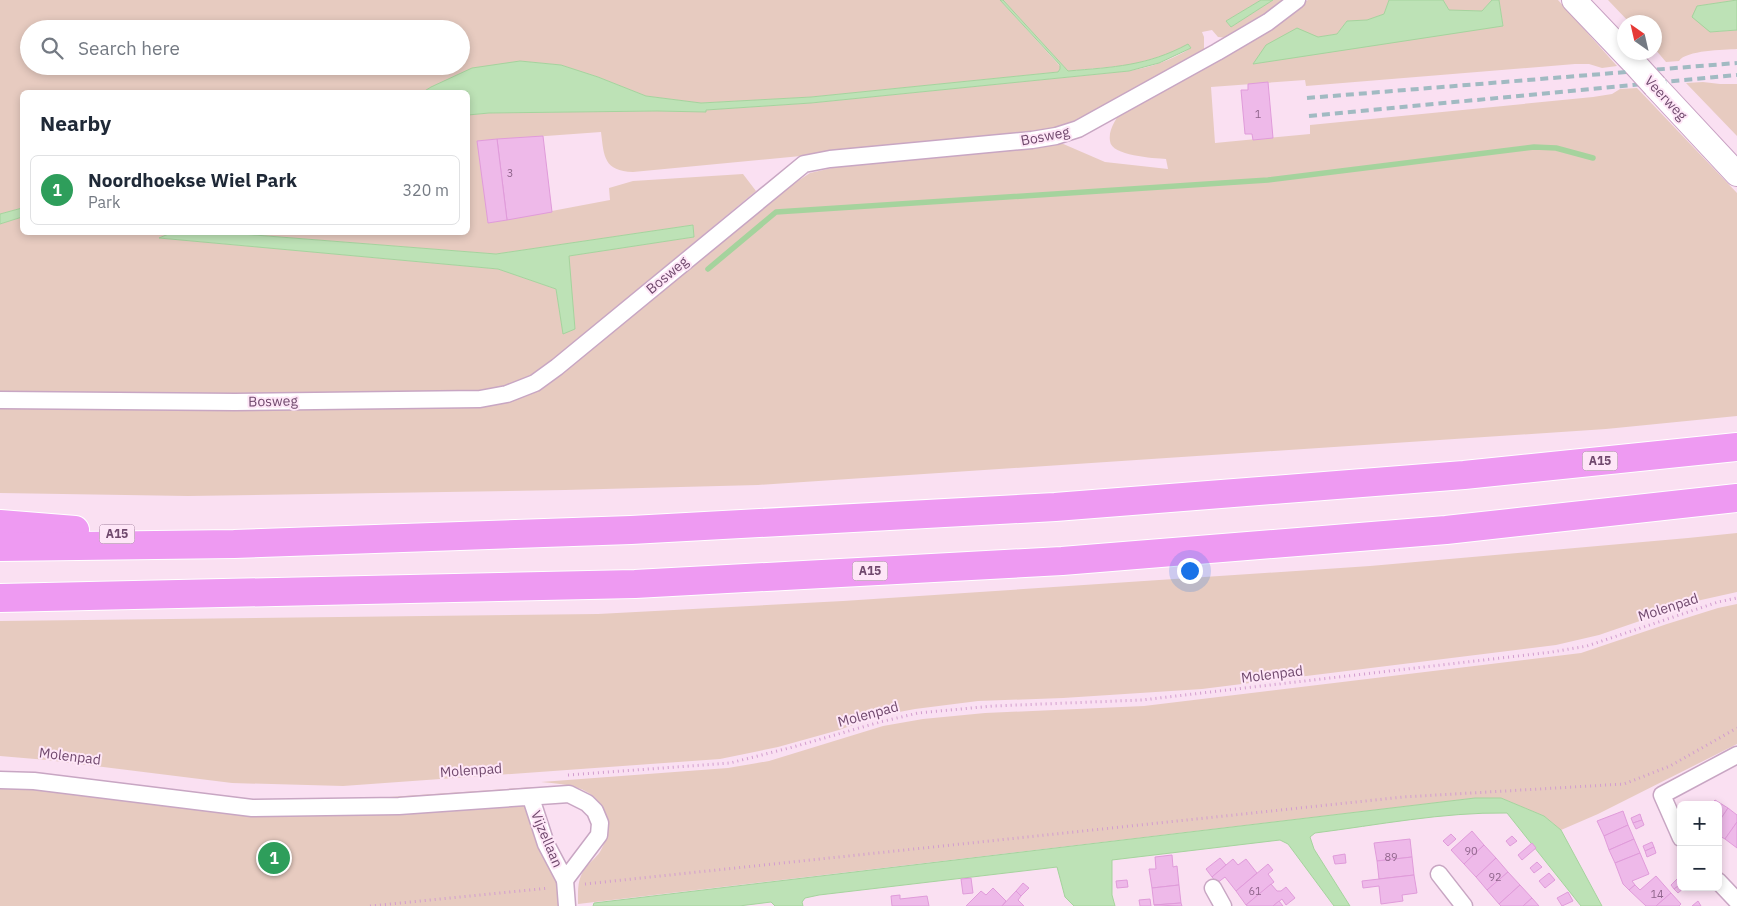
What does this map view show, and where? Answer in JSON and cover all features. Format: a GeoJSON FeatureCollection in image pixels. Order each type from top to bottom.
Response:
{"type":"FeatureCollection","features":[{"type":"Feature","properties":{"kind":"highway","name":"A15"},"geometry":{"type":"LineString","coordinates":[[0,547],[234,544],[632,530],[1055,507],[1464,475],[1737,447]]}},
{"type":"Feature","properties":{"kind":"highway","name":"A15"},"geometry":{"type":"LineString","coordinates":[[0,598],[635,584],[1052,561],[1446,530],[1737,498]]}},
{"type":"Feature","properties":{"kind":"highway","name":"A15"},"geometry":{"type":"LineString","coordinates":[[0,524],[234,544]]}},
{"type":"Feature","properties":{"kind":"street","name":"Bosweg"},"geometry":{"type":"LineString","coordinates":[[0,400],[244,402],[480,399],[507,394],[535,383],[557,367],[804,164],[830,159],[1032,140],[1056,136],[1078,129],[1268,22],[1297,0]]}},
{"type":"Feature","properties":{"kind":"street","name":"Veerweg"},"geometry":{"type":"LineString","coordinates":[[1574,0],[1737,174]]}},
{"type":"Feature","properties":{"kind":"street"},"geometry":{"type":"LineString","coordinates":[[1677,829],[1662,795],[1737,755]]}},
{"type":"Feature","properties":{"kind":"street"},"geometry":{"type":"LineString","coordinates":[[0,780],[34,781],[252,808],[399,806],[531,798]]}},
{"type":"Feature","properties":{"kind":"street","name":"Vijzellaan"},"geometry":{"type":"LineString","coordinates":[[565,883],[599,835],[600,822],[595,812],[587,803],[569,794],[531,798],[546,844],[565,883],[566,906]]}},
{"type":"Feature","properties":{"kind":"street"},"geometry":{"type":"LineString","coordinates":[[1439,874],[1464,906]]}},
{"type":"Feature","properties":{"kind":"street"},"geometry":{"type":"LineString","coordinates":[[1722,885],[1737,901]]}},
{"type":"Feature","properties":{"kind":"street"},"geometry":{"type":"LineString","coordinates":[[1213,888],[1223,906]]}},
{"type":"Feature","properties":{"kind":"path","name":"Molenpad"},"geometry":{"type":"LineString","coordinates":[[559,776],[730,762],[918,713],[993,706],[1142,700],[1552,652],[1586,646],[1718,602],[1737,598]]}},
{"type":"Feature","properties":{"kind":"path"},"geometry":{"type":"LineString","coordinates":[[370,906],[565,883],[1403,797],[1624,784],[1670,766],[1737,728]]}},
{"type":"Feature","properties":{"kind":"shaded area"},"geometry":{"type":"Polygon","coordinates":[[[0,0],[1000,0],[1060,66],[1058,72],[811,97],[701,103],[646,96],[561,65],[520,61],[426,90],[20,90],[20,209],[0,214],[0,0]]]}},
{"type":"Feature","properties":{"kind":"shaded area"},"geometry":{"type":"Polygon","coordinates":[[[1000,0],[1003,0],[1068,71],[1130,64],[1158,57],[1188,44],[1191,48],[1159,63],[1129,71],[811,103],[706,110],[706,112],[489,113],[470,115],[470,90],[426,90],[457,75],[470,75],[470,69],[472,68],[520,61],[561,65],[646,96],[701,103],[811,97],[1058,72],[1060,65],[1000,0]]]}},
{"type":"Feature","properties":{"kind":"shaded area"},"geometry":{"type":"Polygon","coordinates":[[[1003,0],[1261,0],[1226,21],[1231,27],[1273,0],[1288,0],[1228,38],[1218,37],[1212,30],[1202,32],[1204,51],[1070,125],[1057,129],[977,139],[633,172],[616,169],[607,161],[601,132],[478,141],[488,223],[610,200],[609,188],[633,181],[743,174],[756,191],[537,373],[503,389],[448,396],[0,393],[0,224],[20,218],[20,235],[167,235],[160,238],[498,269],[556,289],[563,333],[575,329],[568,256],[694,237],[693,225],[496,254],[254,235],[470,235],[470,115],[489,113],[706,112],[706,110],[811,103],[1129,71],[1161,62],[1191,48],[1130,65],[1068,71],[1003,0]]]}},
{"type":"Feature","properties":{"kind":"shaded area"},"geometry":{"type":"Polygon","coordinates":[[[1261,0],[1273,0],[1231,27],[1226,21],[1261,0]]]}},
{"type":"Feature","properties":{"kind":"shaded area"},"geometry":{"type":"Polygon","coordinates":[[[1308,0],[1389,0],[1384,14],[1367,20],[1347,21],[1337,34],[1266,45],[1503,26],[1499,0],[1558,0],[1617,66],[1602,68],[1589,64],[1575,64],[1306,86],[1305,80],[1211,87],[1215,143],[1310,134],[1310,125],[1593,97],[1612,94],[1620,89],[1637,88],[1737,193],[1737,416],[1606,429],[758,485],[188,496],[0,493],[0,403],[494,403],[540,386],[749,213],[810,173],[863,161],[1061,143],[1105,162],[1168,169],[1166,159],[1125,153],[1112,146],[1110,132],[1123,108],[1308,0]]]}},
{"type":"Feature","properties":{"kind":"shaded area"},"geometry":{"type":"Polygon","coordinates":[[[1389,0],[1443,0],[1449,10],[1482,11],[1492,0],[1499,0],[1503,26],[1253,64],[1266,45],[1297,28],[1318,37],[1337,34],[1347,21],[1367,20],[1384,14],[1389,0]]]}},
{"type":"Feature","properties":{"kind":"shaded area"},"geometry":{"type":"Polygon","coordinates":[[[1443,0],[1492,0],[1482,11],[1449,10],[1443,0]]]}},
{"type":"Feature","properties":{"kind":"shaded area"},"geometry":{"type":"Polygon","coordinates":[[[1608,0],[1737,0],[1698,6],[1710,32],[1737,30],[1737,49],[1697,53],[1683,57],[1679,61],[1666,62],[1662,57],[1662,15],[1622,15],[1608,0]]]}},
{"type":"Feature","properties":{"kind":"shaded area"},"geometry":{"type":"Polygon","coordinates":[[[1737,0],[1737,30],[1710,32],[1692,17],[1697,6],[1737,0]]]}},
{"type":"Feature","properties":{"kind":"shaded area"},"geometry":{"type":"Polygon","coordinates":[[[1686,83],[1737,84],[1737,136],[1686,83]]]}},
{"type":"Feature","properties":{"kind":"shaded area"},"geometry":{"type":"Polygon","coordinates":[[[20,209],[20,218],[0,224],[0,214],[20,209]]]}},
{"type":"Feature","properties":{"kind":"shaded area"},"geometry":{"type":"Polygon","coordinates":[[[693,225],[694,237],[569,256],[575,329],[563,334],[556,289],[498,269],[159,238],[166,235],[254,235],[496,254],[693,225]]]}},
{"type":"Feature","properties":{"kind":"shaded area"},"geometry":{"type":"Polygon","coordinates":[[[1737,533],[1737,592],[1701,600],[1599,635],[1556,645],[1202,689],[1063,698],[978,701],[915,709],[878,716],[839,730],[778,747],[720,759],[343,786],[232,783],[0,756],[0,621],[598,614],[843,601],[1370,566],[1737,533]]]}},
{"type":"Feature","properties":{"kind":"shaded area"},"geometry":{"type":"Polygon","coordinates":[[[1737,604],[1737,744],[1598,814],[1561,830],[1544,816],[1501,798],[1475,798],[578,904],[580,878],[584,869],[600,852],[605,840],[607,821],[600,804],[585,791],[567,785],[541,782],[728,768],[769,761],[883,726],[923,719],[985,713],[1144,706],[1581,653],[1667,624],[1737,604]]]}},
{"type":"Feature","properties":{"kind":"shaded area"},"geometry":{"type":"Polygon","coordinates":[[[0,781],[215,809],[534,787],[551,870],[557,875],[558,906],[0,906],[0,781]]]}},
{"type":"Feature","properties":{"kind":"shaded area"},"geometry":{"type":"Polygon","coordinates":[[[1475,798],[1501,798],[1544,816],[1561,830],[1602,906],[1581,906],[1507,813],[1483,813],[1435,817],[1315,833],[1310,837],[1314,849],[1350,906],[1334,906],[1288,844],[1280,840],[1112,860],[1112,895],[1115,906],[1074,906],[1065,897],[1057,867],[819,895],[805,898],[802,902],[803,906],[775,906],[771,902],[739,906],[593,906],[594,903],[1475,798]]]}},
{"type":"Feature","properties":{"kind":"building"},"geometry":{"type":"Polygon","coordinates":[[[1268,82],[1273,138],[1253,140],[1252,134],[1245,134],[1241,90],[1248,90],[1248,84],[1268,82]]]}},
{"type":"Feature","properties":{"kind":"building"},"geometry":{"type":"Polygon","coordinates":[[[543,136],[552,212],[507,220],[497,139],[543,136]]]}},
{"type":"Feature","properties":{"kind":"building"},"geometry":{"type":"Polygon","coordinates":[[[497,139],[507,220],[488,223],[477,141],[497,139]]]}},
{"type":"Feature","properties":{"kind":"building"},"geometry":{"type":"Polygon","coordinates":[[[1722,804],[1728,808],[1722,817],[1722,804]]]}},
{"type":"Feature","properties":{"kind":"building"},"geometry":{"type":"Polygon","coordinates":[[[1728,808],[1737,815],[1737,822],[1725,839],[1722,837],[1722,817],[1728,808]]]}},
{"type":"Feature","properties":{"kind":"building"},"geometry":{"type":"Polygon","coordinates":[[[1623,811],[1628,825],[1604,836],[1597,821],[1623,811]]]}},
{"type":"Feature","properties":{"kind":"building"},"geometry":{"type":"Polygon","coordinates":[[[1640,814],[1642,820],[1633,823],[1631,818],[1640,814]]]}},
{"type":"Feature","properties":{"kind":"building"},"geometry":{"type":"Polygon","coordinates":[[[1642,820],[1644,825],[1636,829],[1633,823],[1642,820]]]}},
{"type":"Feature","properties":{"kind":"building"},"geometry":{"type":"Polygon","coordinates":[[[1737,822],[1737,848],[1725,839],[1737,822]]]}},
{"type":"Feature","properties":{"kind":"building"},"geometry":{"type":"Polygon","coordinates":[[[1628,825],[1634,839],[1609,850],[1604,836],[1628,825]]]}},
{"type":"Feature","properties":{"kind":"building"},"geometry":{"type":"Polygon","coordinates":[[[1472,831],[1484,845],[1464,864],[1451,850],[1472,831]]]}},
{"type":"Feature","properties":{"kind":"building"},"geometry":{"type":"Polygon","coordinates":[[[1451,834],[1456,839],[1448,846],[1443,841],[1451,834]]]}},
{"type":"Feature","properties":{"kind":"building"},"geometry":{"type":"Polygon","coordinates":[[[1512,836],[1517,841],[1510,846],[1506,841],[1512,836]]]}},
{"type":"Feature","properties":{"kind":"building"},"geometry":{"type":"Polygon","coordinates":[[[1410,839],[1412,857],[1377,861],[1374,843],[1410,839]]]}},
{"type":"Feature","properties":{"kind":"building"},"geometry":{"type":"Polygon","coordinates":[[[1634,839],[1640,853],[1615,863],[1609,850],[1634,839]]]}},
{"type":"Feature","properties":{"kind":"building"},"geometry":{"type":"Polygon","coordinates":[[[1652,842],[1654,847],[1645,851],[1643,846],[1652,842]]]}},
{"type":"Feature","properties":{"kind":"building"},"geometry":{"type":"Polygon","coordinates":[[[1532,843],[1536,848],[1522,860],[1518,855],[1532,843]]]}},
{"type":"Feature","properties":{"kind":"building"},"geometry":{"type":"Polygon","coordinates":[[[1484,845],[1496,858],[1476,877],[1464,864],[1484,845]]]}},
{"type":"Feature","properties":{"kind":"building"},"geometry":{"type":"Polygon","coordinates":[[[1654,847],[1656,853],[1647,857],[1645,851],[1654,847]]]}},
{"type":"Feature","properties":{"kind":"building"},"geometry":{"type":"Polygon","coordinates":[[[1640,853],[1649,874],[1632,881],[1635,885],[1629,890],[1623,884],[1615,863],[1640,853]]]}},
{"type":"Feature","properties":{"kind":"building"},"geometry":{"type":"Polygon","coordinates":[[[1345,854],[1346,863],[1335,864],[1333,856],[1345,854]]]}},
{"type":"Feature","properties":{"kind":"building"},"geometry":{"type":"Polygon","coordinates":[[[1172,855],[1173,867],[1177,866],[1179,885],[1152,888],[1149,869],[1156,869],[1155,857],[1172,855]]]}},
{"type":"Feature","properties":{"kind":"building"},"geometry":{"type":"Polygon","coordinates":[[[1412,857],[1414,875],[1379,879],[1377,861],[1412,857]]]}},
{"type":"Feature","properties":{"kind":"building"},"geometry":{"type":"Polygon","coordinates":[[[1220,858],[1226,865],[1212,877],[1206,869],[1220,858]]]}},
{"type":"Feature","properties":{"kind":"building"},"geometry":{"type":"Polygon","coordinates":[[[1496,858],[1508,872],[1487,890],[1476,877],[1496,858]]]}},
{"type":"Feature","properties":{"kind":"building"},"geometry":{"type":"Polygon","coordinates":[[[1233,859],[1238,865],[1246,859],[1257,873],[1236,891],[1225,877],[1217,883],[1212,877],[1233,859]]]}},
{"type":"Feature","properties":{"kind":"building"},"geometry":{"type":"Polygon","coordinates":[[[1537,862],[1542,867],[1534,873],[1530,868],[1537,862]]]}},
{"type":"Feature","properties":{"kind":"building"},"geometry":{"type":"Polygon","coordinates":[[[1268,864],[1273,870],[1268,874],[1274,882],[1246,905],[1236,891],[1268,864]]]}},
{"type":"Feature","properties":{"kind":"building"},"geometry":{"type":"Polygon","coordinates":[[[1508,872],[1520,885],[1499,904],[1487,890],[1508,872]]]}},
{"type":"Feature","properties":{"kind":"building"},"geometry":{"type":"Polygon","coordinates":[[[1549,873],[1555,880],[1545,888],[1539,881],[1549,873]]]}},
{"type":"Feature","properties":{"kind":"building"},"geometry":{"type":"Polygon","coordinates":[[[1414,875],[1417,893],[1402,895],[1403,901],[1381,904],[1379,886],[1363,888],[1362,881],[1414,875]]]}},
{"type":"Feature","properties":{"kind":"building"},"geometry":{"type":"Polygon","coordinates":[[[1656,876],[1671,893],[1656,906],[1646,906],[1629,890],[1635,885],[1640,890],[1656,876]]]}},
{"type":"Feature","properties":{"kind":"building"},"geometry":{"type":"Polygon","coordinates":[[[971,878],[973,893],[963,894],[961,879],[971,878]]]}},
{"type":"Feature","properties":{"kind":"building"},"geometry":{"type":"Polygon","coordinates":[[[1677,879],[1677,887],[1674,889],[1671,885],[1677,879]]]}},
{"type":"Feature","properties":{"kind":"building"},"geometry":{"type":"Polygon","coordinates":[[[1127,880],[1128,887],[1117,888],[1116,881],[1127,880]]]}},
{"type":"Feature","properties":{"kind":"building"},"geometry":{"type":"Polygon","coordinates":[[[1023,883],[1029,888],[1021,896],[1016,891],[1023,883]]]}},
{"type":"Feature","properties":{"kind":"building"},"geometry":{"type":"Polygon","coordinates":[[[1271,884],[1277,891],[1281,891],[1286,887],[1295,898],[1286,905],[1282,899],[1273,906],[1246,905],[1271,884]]]}},
{"type":"Feature","properties":{"kind":"building"},"geometry":{"type":"Polygon","coordinates":[[[1179,885],[1181,903],[1154,905],[1152,888],[1179,885]]]}},
{"type":"Feature","properties":{"kind":"building"},"geometry":{"type":"Polygon","coordinates":[[[1520,885],[1532,898],[1523,906],[1501,906],[1499,904],[1520,885]]]}},
{"type":"Feature","properties":{"kind":"building"},"geometry":{"type":"Polygon","coordinates":[[[993,888],[1006,901],[1002,906],[966,906],[981,891],[986,895],[993,888]]]}},
{"type":"Feature","properties":{"kind":"building"},"geometry":{"type":"Polygon","coordinates":[[[1016,891],[1021,896],[1018,900],[1024,906],[1002,906],[1016,891]]]}},
{"type":"Feature","properties":{"kind":"building"},"geometry":{"type":"Polygon","coordinates":[[[1568,892],[1573,901],[1562,906],[1557,898],[1568,892]]]}},
{"type":"Feature","properties":{"kind":"building"},"geometry":{"type":"Polygon","coordinates":[[[1671,893],[1681,904],[1679,906],[1656,906],[1671,893]]]}},
{"type":"Feature","properties":{"kind":"building"},"geometry":{"type":"Polygon","coordinates":[[[900,895],[900,899],[927,896],[929,906],[892,906],[891,896],[900,895]]]}},
{"type":"Feature","properties":{"kind":"building"},"geometry":{"type":"Polygon","coordinates":[[[1532,898],[1539,906],[1523,906],[1532,898]]]}},
{"type":"Feature","properties":{"kind":"building"},"geometry":{"type":"Polygon","coordinates":[[[1150,899],[1151,906],[1140,906],[1139,900],[1150,899]]]}},
{"type":"Feature","properties":{"kind":"building"},"geometry":{"type":"Polygon","coordinates":[[[1279,901],[1283,906],[1273,906],[1279,901]]]}},
{"type":"Feature","properties":{"kind":"building"},"geometry":{"type":"Polygon","coordinates":[[[1698,901],[1701,906],[1692,906],[1698,901]]]}},
{"type":"Feature","properties":{"kind":"building"},"geometry":{"type":"Polygon","coordinates":[[[1181,903],[1182,906],[1154,905],[1181,903]]]}},
{"type":"Feature","properties":{"kind":"waterway"},"geometry":{"type":"LineString","coordinates":[[708,269],[776,212],[1268,180],[1534,147],[1556,148],[1593,158]]}},
{"type":"Feature","properties":{"kind":"railway"},"geometry":{"type":"LineString","coordinates":[[1307,98],[1737,63]]}},
{"type":"Feature","properties":{"kind":"railway"},"geometry":{"type":"LineString","coordinates":[[1309,116],[1737,75]]}},
{"type":"Feature","properties":{"kind":"place","name":"Noordhoekse Wiel Park"},"geometry":{"type":"Point","coordinates":[274,858]}}]}
